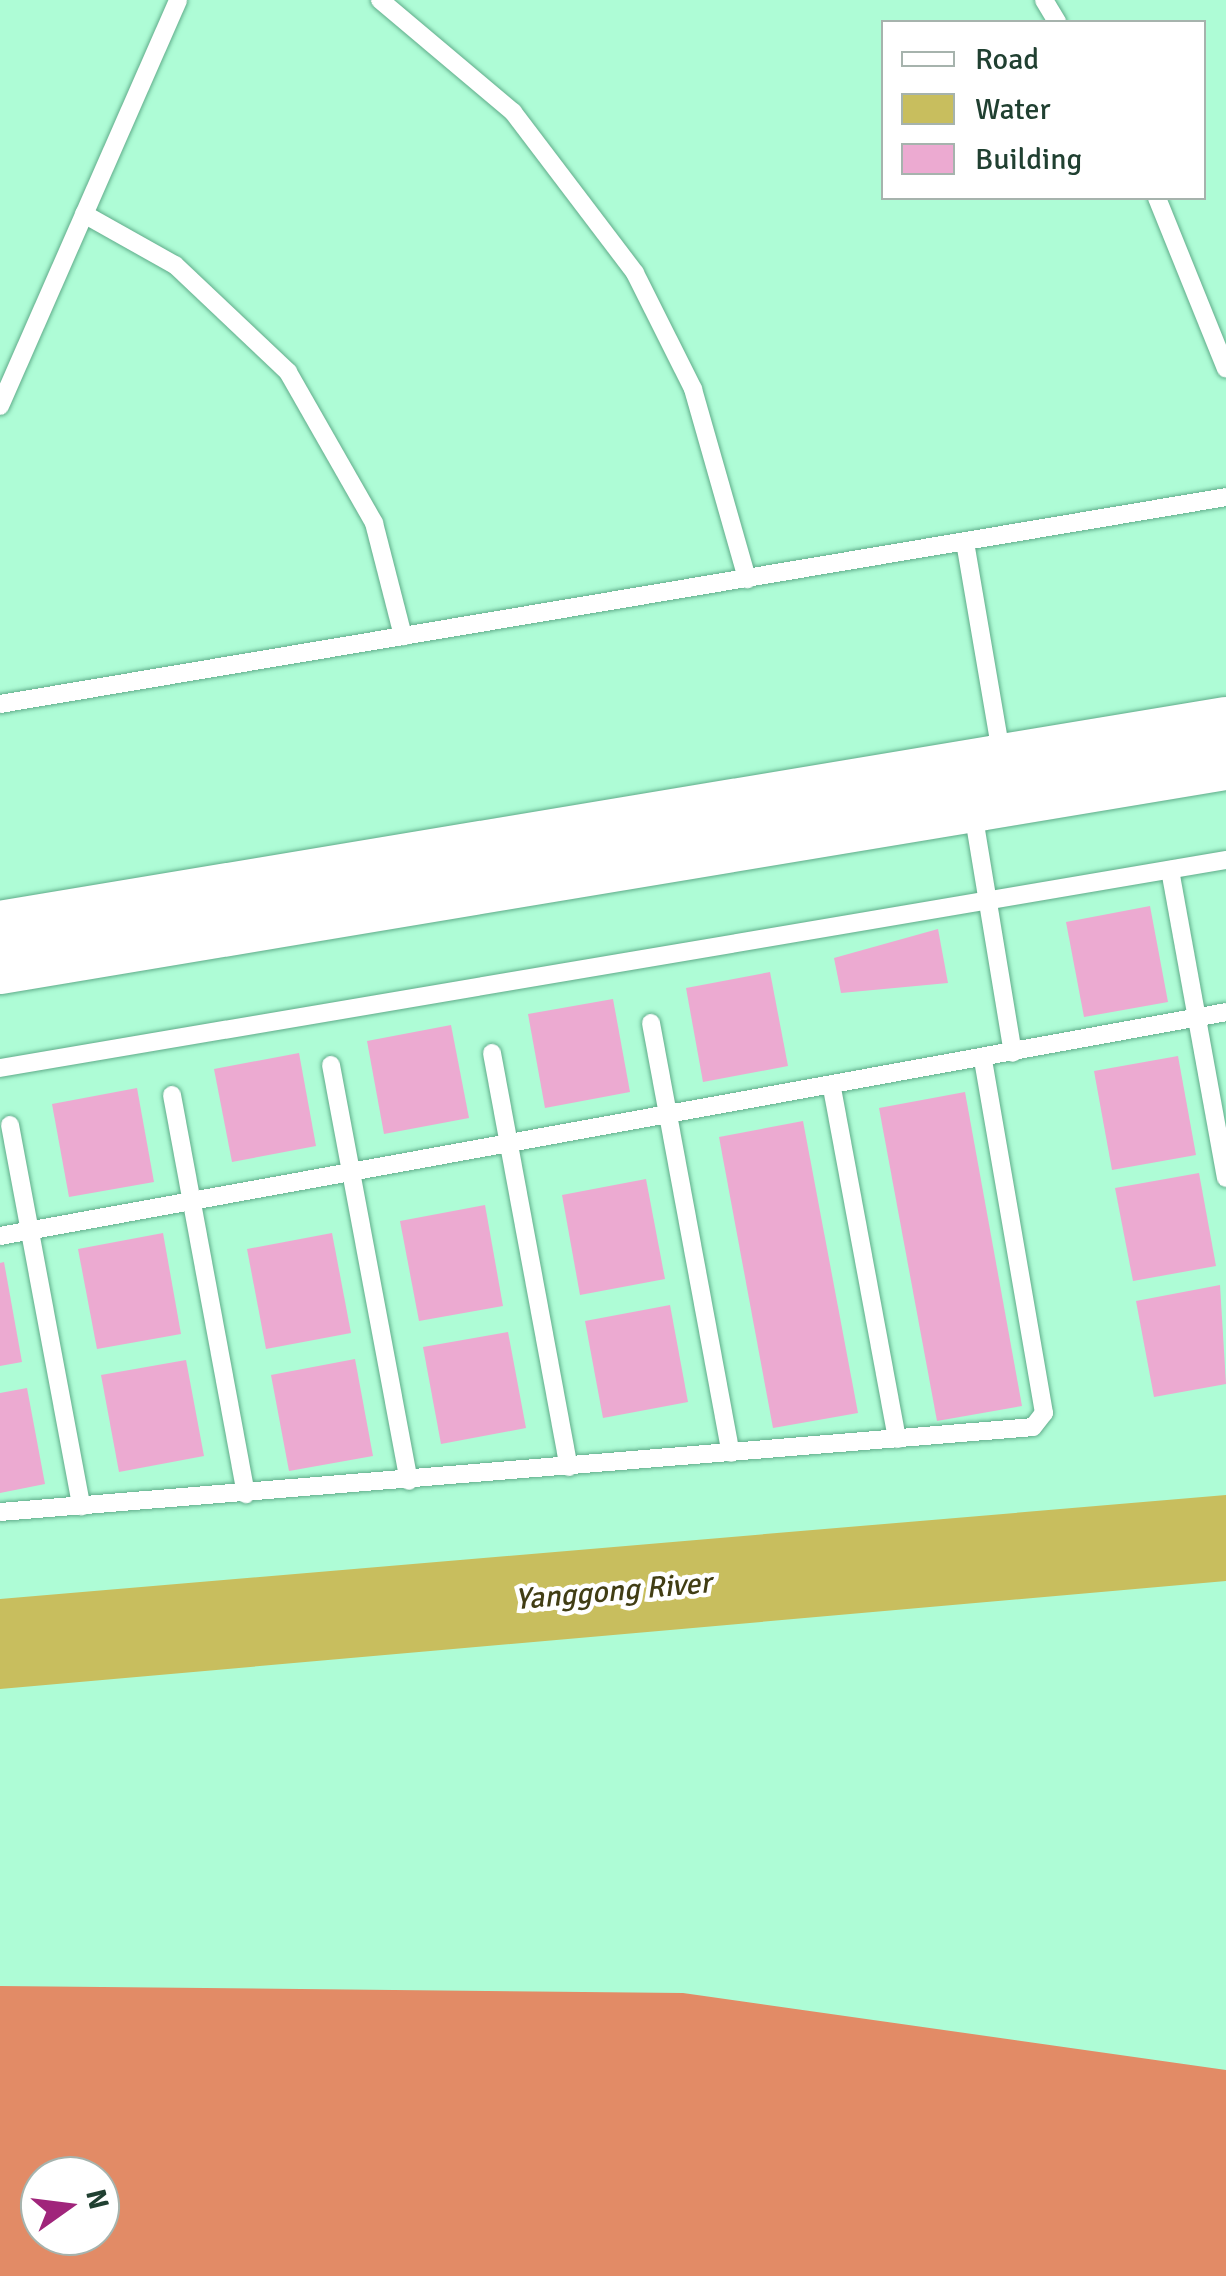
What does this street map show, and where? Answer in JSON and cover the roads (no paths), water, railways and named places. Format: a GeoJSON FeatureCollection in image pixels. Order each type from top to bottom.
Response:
{"type":"FeatureCollection","features":[{"type":"Feature","properties":{"kind":"street"},"geometry":{"type":"LineString","coordinates":[[0,926],[1226,722]]}},
{"type":"Feature","properties":{"kind":"street"},"geometry":{"type":"LineString","coordinates":[[0,969],[972,811],[1226,765]]}},
{"type":"Feature","properties":{"kind":"lane"},"geometry":{"type":"LineString","coordinates":[[0,406],[178,0]]}},
{"type":"Feature","properties":{"kind":"lane"},"geometry":{"type":"LineString","coordinates":[[380,0],[512,112],[635,273],[693,389],[747,579]]}},
{"type":"Feature","properties":{"kind":"lane"},"geometry":{"type":"LineString","coordinates":[[1158,200],[1226,369]]}},
{"type":"Feature","properties":{"kind":"lane"},"geometry":{"type":"LineString","coordinates":[[84,214],[188,276],[288,372],[374,524],[403,636]]}},
{"type":"Feature","properties":{"kind":"lane"},"geometry":{"type":"LineString","coordinates":[[0,704],[1226,497]]}},
{"type":"Feature","properties":{"kind":"lane"},"geometry":{"type":"LineString","coordinates":[[966,542],[1002,762]]}},
{"type":"Feature","properties":{"kind":"lane"},"geometry":{"type":"LineString","coordinates":[[972,811],[1013,1054]]}},
{"type":"Feature","properties":{"kind":"lane"},"geometry":{"type":"LineString","coordinates":[[0,1068],[1226,860]]}},
{"type":"Feature","properties":{"kind":"lane"},"geometry":{"type":"LineString","coordinates":[[1170,870],[1226,1178]]}},
{"type":"Feature","properties":{"kind":"lane"},"geometry":{"type":"LineString","coordinates":[[0,1236],[510,1149],[1226,1012]]}},
{"type":"Feature","properties":{"kind":"lane"},"geometry":{"type":"LineString","coordinates":[[651,1023],[731,1453]]}},
{"type":"Feature","properties":{"kind":"lane"},"geometry":{"type":"LineString","coordinates":[[492,1053],[569,1467]]}},
{"type":"Feature","properties":{"kind":"lane"},"geometry":{"type":"LineString","coordinates":[[0,1512],[1033,1427],[1044,1413],[983,1059]]}},
{"type":"Feature","properties":{"kind":"lane"},"geometry":{"type":"LineString","coordinates":[[331,1066],[409,1481]]}},
{"type":"Feature","properties":{"kind":"lane"},"geometry":{"type":"LineString","coordinates":[[832,1088],[897,1439]]}},
{"type":"Feature","properties":{"kind":"lane"},"geometry":{"type":"LineString","coordinates":[[172,1095],[246,1494]]}},
{"type":"Feature","properties":{"kind":"lane"},"geometry":{"type":"LineString","coordinates":[[10,1125],[81,1506]]}},
{"type":"Feature","properties":{"kind":"water","name":"Yanggong River"},"geometry":{"type":"Polygon","coordinates":[[[1226,1495],[1226,1581],[0,1689],[0,1599],[1226,1495]]]}}]}
